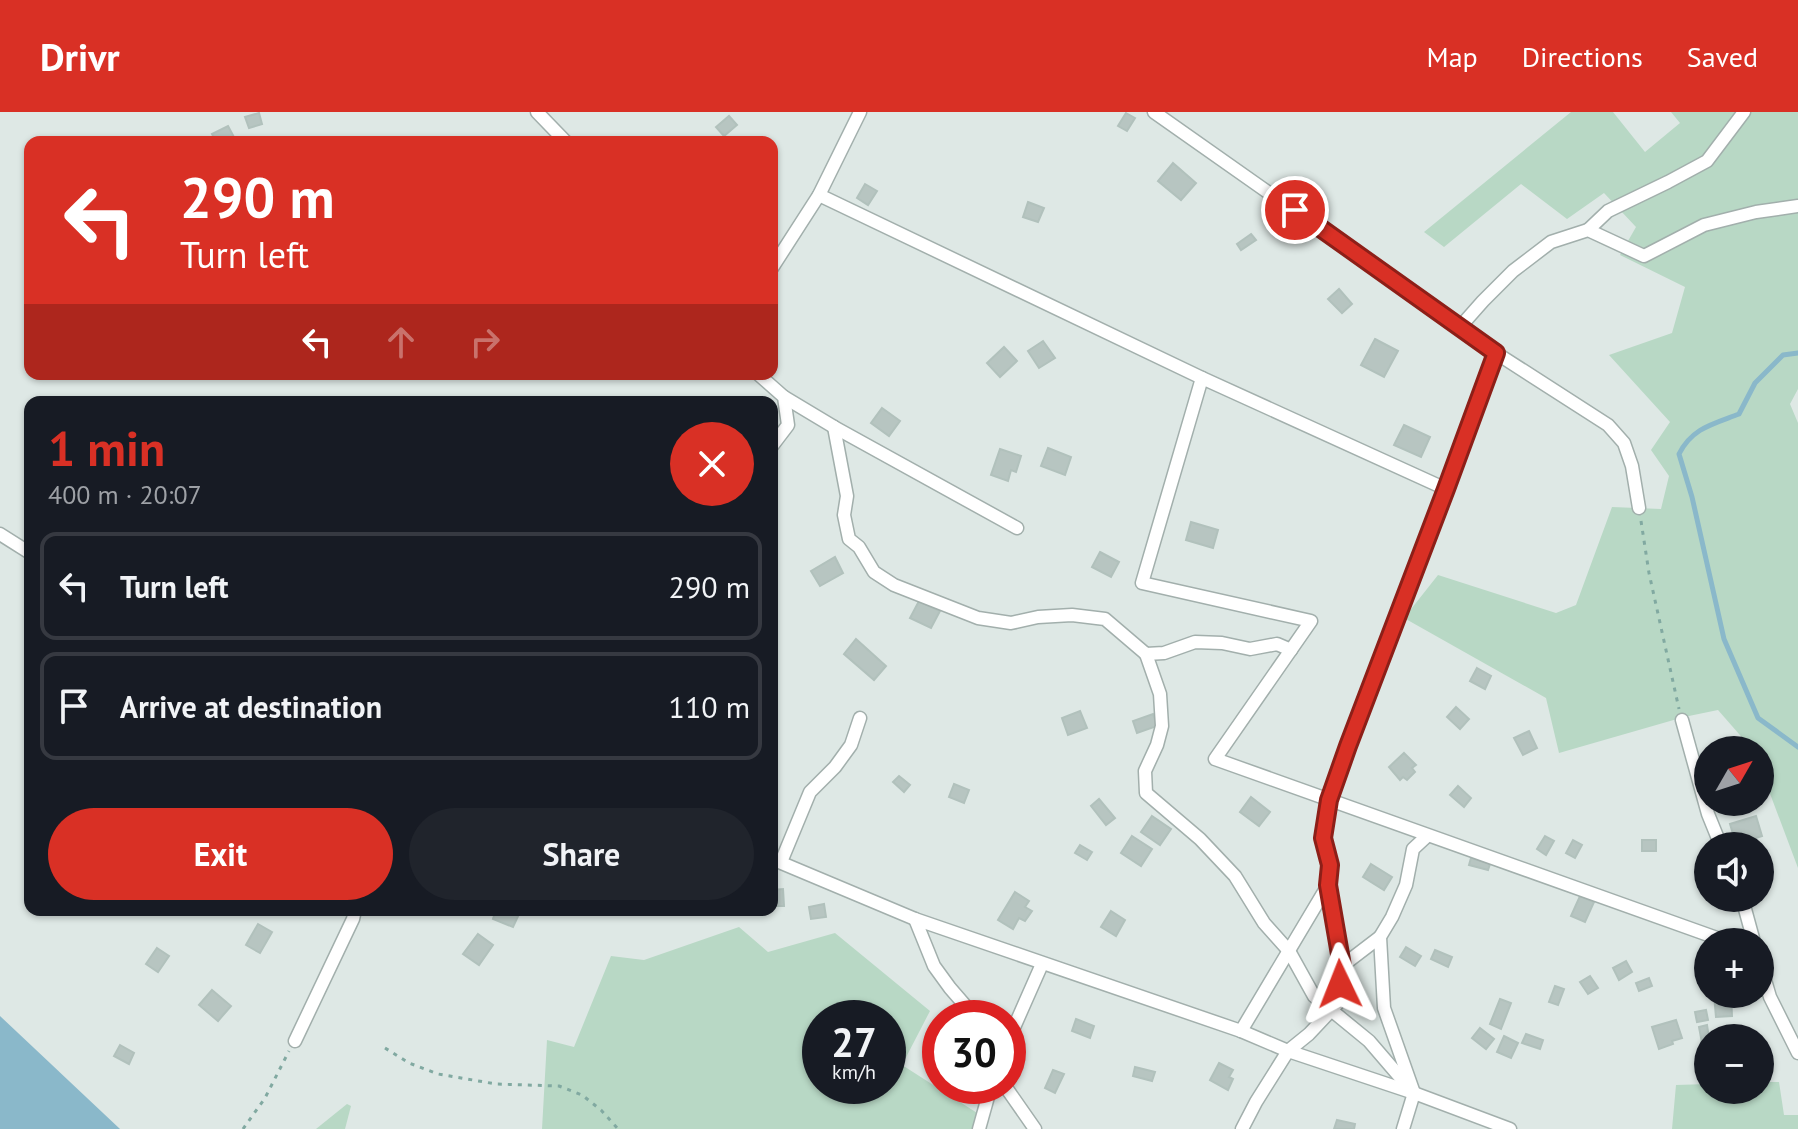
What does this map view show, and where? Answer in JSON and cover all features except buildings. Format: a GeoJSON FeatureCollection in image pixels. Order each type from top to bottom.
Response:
{"type":"FeatureCollection","features":[{"type":"Feature","properties":{"kind":"street"},"geometry":{"type":"LineString","coordinates":[[537,112],[560,136]]}},
{"type":"Feature","properties":{"kind":"street"},"geometry":{"type":"LineString","coordinates":[[778,259],[819,195],[860,112]]}},
{"type":"Feature","properties":{"kind":"street"},"geometry":{"type":"LineString","coordinates":[[1154,112],[1496,353],[1608,425],[1624,443],[1632,466],[1639,508]]}},
{"type":"Feature","properties":{"kind":"street"},"geometry":{"type":"LineString","coordinates":[[1460,327],[1513,271],[1551,242],[1588,230],[1608,211],[1707,161],[1744,112]]}},
{"type":"Feature","properties":{"kind":"street"},"geometry":{"type":"LineString","coordinates":[[819,195],[1202,378],[1446,489]]}},
{"type":"Feature","properties":{"kind":"street"},"geometry":{"type":"LineString","coordinates":[[1588,230],[1644,256],[1704,225],[1756,212],[1798,206]]}},
{"type":"Feature","properties":{"kind":"street"},"geometry":{"type":"LineString","coordinates":[[1242,1129],[1288,1051],[1338,1003],[1342,966],[1328,885],[1330,865],[1323,838],[1329,800],[1496,353]]}},
{"type":"Feature","properties":{"kind":"street"},"geometry":{"type":"LineString","coordinates":[[1202,378],[1142,583],[1311,621],[1215,759],[1694,930]]}},
{"type":"Feature","properties":{"kind":"street"},"geometry":{"type":"LineString","coordinates":[[765,380],[784,397],[834,427],[1017,528]]}},
{"type":"Feature","properties":{"kind":"street"},"geometry":{"type":"LineString","coordinates":[[778,438],[788,425],[784,397]]}},
{"type":"Feature","properties":{"kind":"street"},"geometry":{"type":"LineString","coordinates":[[834,427],[847,496],[844,515],[849,539],[859,547],[874,572],[894,585],[978,618],[1011,623],[1038,617],[1072,615],[1105,619],[1146,654],[1160,694],[1162,726],[1145,771],[1146,793],[1200,839],[1235,876],[1264,923],[1289,951],[1314,996],[1369,1041],[1414,1093]]}},
{"type":"Feature","properties":{"kind":"street"},"geometry":{"type":"LineString","coordinates":[[0,534],[24,549]]}},
{"type":"Feature","properties":{"kind":"street"},"geometry":{"type":"LineString","coordinates":[[1146,654],[1164,653],[1195,642],[1222,643],[1250,649],[1277,644],[1291,650]]}},
{"type":"Feature","properties":{"kind":"street"},"geometry":{"type":"LineString","coordinates":[[778,858],[810,792],[835,767],[851,745],[860,718]]}},
{"type":"Feature","properties":{"kind":"street"},"geometry":{"type":"LineString","coordinates":[[1682,720],[1715,832]]}},
{"type":"Feature","properties":{"kind":"street"},"geometry":{"type":"LineString","coordinates":[[1342,966],[1380,937],[1406,885],[1413,849],[1427,836]]}},
{"type":"Feature","properties":{"kind":"street"},"geometry":{"type":"LineString","coordinates":[[778,862],[915,919],[1241,1031],[1288,1051],[1510,1129]]}},
{"type":"Feature","properties":{"kind":"street"},"geometry":{"type":"LineString","coordinates":[[1241,1031],[1328,885]]}},
{"type":"Feature","properties":{"kind":"street"},"geometry":{"type":"LineString","coordinates":[[295,1041],[354,916]]}},
{"type":"Feature","properties":{"kind":"street"},"geometry":{"type":"LineString","coordinates":[[915,919],[934,966],[960,1000]]}},
{"type":"Feature","properties":{"kind":"street"},"geometry":{"type":"LineString","coordinates":[[1380,937],[1384,1008],[1414,1093],[1403,1129]]}},
{"type":"Feature","properties":{"kind":"street"},"geometry":{"type":"LineString","coordinates":[[1026,1000],[1042,964]]}},
{"type":"Feature","properties":{"kind":"street"},"geometry":{"type":"LineString","coordinates":[[1774,1005],[1798,1053]]}},
{"type":"Feature","properties":{"kind":"street"},"geometry":{"type":"LineString","coordinates":[[979,1129],[986,1104]]}},
{"type":"Feature","properties":{"kind":"street"},"geometry":{"type":"LineString","coordinates":[[1018,1104],[1035,1129]]}},
{"type":"Feature","properties":{"kind":"path"},"geometry":{"type":"LineString","coordinates":[[1639,508],[1649,573],[1682,720]]}},
{"type":"Feature","properties":{"kind":"path"},"geometry":{"type":"LineString","coordinates":[[243,1129],[265,1098],[295,1041]]}},
{"type":"Feature","properties":{"kind":"path"},"geometry":{"type":"LineString","coordinates":[[385,1048],[409,1063],[438,1074],[496,1084],[559,1086],[582,1095],[618,1129]]}},
{"type":"Feature","properties":{"kind":"green space"},"geometry":{"type":"Polygon","coordinates":[[[1571,112],[1613,112],[1645,152],[1680,123],[1671,112],[1798,112],[1798,389],[1790,404],[1798,423],[1798,868],[1774,804],[1774,736],[1741,736],[1718,710],[1559,753],[1546,698],[1404,618],[1438,575],[1556,613],[1576,605],[1612,507],[1661,509],[1669,476],[1651,450],[1670,422],[1609,355],[1672,333],[1685,287],[1620,255],[1636,227],[1604,193],[1567,219],[1521,184],[1444,247],[1424,232],[1571,112]]]}},
{"type":"Feature","properties":{"kind":"green space"},"geometry":{"type":"Polygon","coordinates":[[[739,927],[768,952],[835,933],[922,1004],[922,1026],[906,1057],[906,1000],[802,1000],[802,1104],[906,1104],[906,1068],[922,1078],[922,1104],[963,1104],[985,1118],[980,1129],[542,1129],[547,1040],[574,1047],[611,956],[644,960],[739,927]]]}},
{"type":"Feature","properties":{"kind":"green space"},"geometry":{"type":"Polygon","coordinates":[[[1774,1082],[1779,1082],[1784,1115],[1798,1115],[1798,1129],[1672,1129],[1676,1085],[1694,1084],[1694,1104],[1774,1104],[1774,1082]]]}},
{"type":"Feature","properties":{"kind":"green space"},"geometry":{"type":"Polygon","coordinates":[[[347,1104],[351,1106],[345,1129],[316,1129],[347,1104]]]}},
{"type":"Feature","properties":{"kind":"water"},"geometry":{"type":"Polygon","coordinates":[[[0,1016],[120,1129],[0,1129],[0,1016]]]}},
{"type":"Feature","properties":{"kind":"waterway"},"geometry":{"type":"LineString","coordinates":[[1798,353],[1783,355],[1755,383],[1739,414],[1697,433],[1679,454],[1692,497],[1724,639],[1758,718],[1798,747]]}},
{"type":"Feature","properties":{"kind":"route"},"geometry":{"type":"LineString","coordinates":[[1295,210],[1496,353],[1329,800],[1323,838],[1330,865],[1328,885],[1342,966],[1340,984]]}}]}
